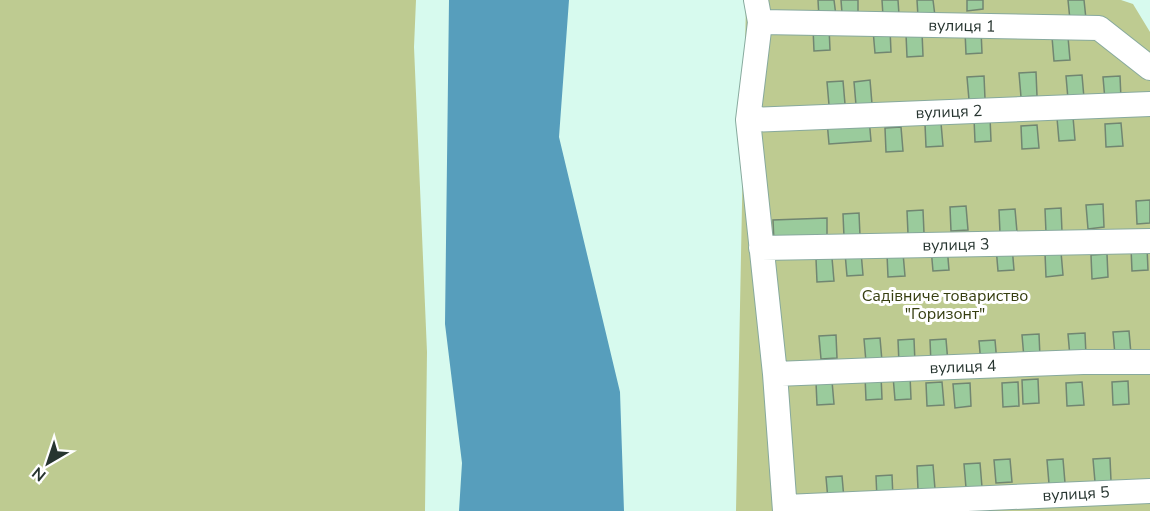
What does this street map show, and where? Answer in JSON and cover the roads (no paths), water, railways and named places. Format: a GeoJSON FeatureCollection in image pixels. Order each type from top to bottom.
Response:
{"type":"FeatureCollection","features":[{"type":"Feature","properties":{"kind":"street","name":"вулиця 1"},"geometry":{"type":"LineString","coordinates":[[758,11],[1098,28],[1150,68]]}},
{"type":"Feature","properties":{"kind":"street"},"geometry":{"type":"LineString","coordinates":[[758,11],[748,120],[775,374],[785,509]]}},
{"type":"Feature","properties":{"kind":"street","name":"вулиця 2"},"geometry":{"type":"LineString","coordinates":[[748,120],[1150,104]]}},
{"type":"Feature","properties":{"kind":"street","name":"вулиця 3"},"geometry":{"type":"LineString","coordinates":[[761,248],[1150,241]]}},
{"type":"Feature","properties":{"kind":"street","name":"вулиця 4"},"geometry":{"type":"LineString","coordinates":[[775,374],[1083,362],[1150,362]]}},
{"type":"Feature","properties":{"kind":"street","name":"вулиця 5"},"geometry":{"type":"LineString","coordinates":[[785,509],[1150,491]]}},
{"type":"Feature","properties":{"kind":"water"},"geometry":{"type":"Polygon","coordinates":[[[449,0],[569,0],[559,137],[620,392],[624,511],[459,511],[462,463],[445,324],[449,0]]]}},
{"type":"Feature","properties":{"kind":"park label","name":"Садівниче товариство \"Горизонт\""},"geometry":{"type":"Point","coordinates":[945,305]}}]}
